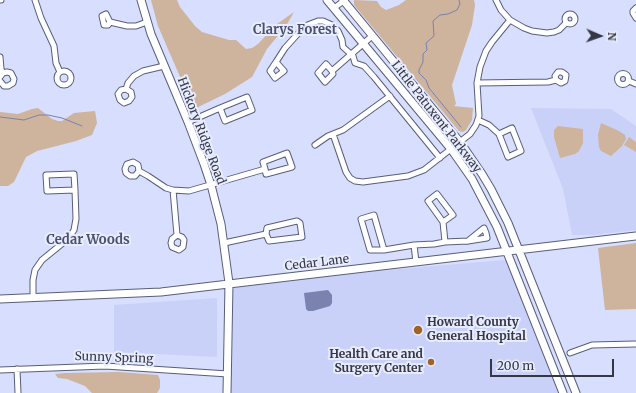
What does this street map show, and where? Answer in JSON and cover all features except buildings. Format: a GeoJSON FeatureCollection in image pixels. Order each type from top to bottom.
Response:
{"type":"FeatureCollection","features":[{"type":"Feature","properties":{"kind":"street"},"geometry":{"type":"LineString","coordinates":[[35,0],[41,18],[54,46],[56,63],[60,72]]}},
{"type":"Feature","properties":{"kind":"street","name":"Hickory Ridge Road"},"geometry":{"type":"LineString","coordinates":[[141,0],[147,22],[188,122],[211,185],[224,243],[229,283],[227,393]]}},
{"type":"Feature","properties":{"kind":"street","name":"Little Patuxent Parkway"},"geometry":{"type":"LineString","coordinates":[[327,0],[464,166],[480,194],[507,251],[563,393]]}},
{"type":"Feature","properties":{"kind":"street"},"geometry":{"type":"LineString","coordinates":[[334,8],[344,0]]}},
{"type":"Feature","properties":{"kind":"street","name":"Little Patuxent Parkway"},"geometry":{"type":"LineString","coordinates":[[344,0],[460,142],[491,189],[519,250],[576,393]]}},
{"type":"Feature","properties":{"kind":"street"},"geometry":{"type":"LineString","coordinates":[[496,0],[501,10],[510,20],[524,28],[547,33],[559,30],[566,23]]}},
{"type":"Feature","properties":{"kind":"street"},"geometry":{"type":"LineString","coordinates":[[636,8],[632,13],[636,18]]}},
{"type":"Feature","properties":{"kind":"street"},"geometry":{"type":"LineString","coordinates":[[333,134],[346,172],[350,178],[356,181],[363,182],[414,174],[424,170],[473,130],[478,120],[477,82],[480,67],[486,51],[510,20]]}},
{"type":"Feature","properties":{"kind":"street"},"geometry":{"type":"LineString","coordinates":[[276,62],[285,48],[306,26],[318,21],[328,23],[341,35],[344,49],[351,54],[355,63],[364,66],[440,158]]}},
{"type":"Feature","properties":{"kind":"street"},"geometry":{"type":"LineString","coordinates":[[110,22],[132,26],[147,22]]}},
{"type":"Feature","properties":{"kind":"street"},"geometry":{"type":"LineString","coordinates":[[332,71],[372,36]]}},
{"type":"Feature","properties":{"kind":"street"},"geometry":{"type":"LineString","coordinates":[[0,57],[1,75],[7,72],[11,73],[14,77],[14,81],[11,85],[6,86],[0,81]]}},
{"type":"Feature","properties":{"kind":"street"},"geometry":{"type":"LineString","coordinates":[[126,89],[128,83],[138,74],[164,66]]}},
{"type":"Feature","properties":{"kind":"street"},"geometry":{"type":"LineString","coordinates":[[477,82],[548,82],[556,80]]}},
{"type":"Feature","properties":{"kind":"street"},"geometry":{"type":"LineString","coordinates":[[628,81],[636,84]]}},
{"type":"Feature","properties":{"kind":"street"},"geometry":{"type":"LineString","coordinates":[[315,145],[324,138],[343,130],[390,96]]}},
{"type":"Feature","properties":{"kind":"street"},"geometry":{"type":"LineString","coordinates":[[188,122],[220,108],[247,97],[252,110],[225,121],[220,108]]}},
{"type":"Feature","properties":{"kind":"street"},"geometry":{"type":"LineString","coordinates":[[478,120],[489,125],[499,134],[508,157],[521,151],[512,128],[499,134]]}},
{"type":"Feature","properties":{"kind":"street"},"geometry":{"type":"LineString","coordinates":[[287,152],[292,167],[266,174],[265,169],[263,162],[287,152]]}},
{"type":"Feature","properties":{"kind":"street"},"geometry":{"type":"LineString","coordinates":[[139,171],[159,184],[173,190],[189,191],[265,169]]}},
{"type":"Feature","properties":{"kind":"street"},"geometry":{"type":"LineString","coordinates":[[33,298],[33,274],[37,266],[42,260],[65,242],[74,230],[76,213],[75,190],[74,174],[46,175],[47,191],[75,190]]}},
{"type":"Feature","properties":{"kind":"street"},"geometry":{"type":"LineString","coordinates":[[173,190],[177,235]]}},
{"type":"Feature","properties":{"kind":"street"},"geometry":{"type":"LineString","coordinates":[[443,222],[453,215],[437,194],[428,201],[443,222],[445,242]]}},
{"type":"Feature","properties":{"kind":"street"},"geometry":{"type":"LineString","coordinates":[[384,250],[374,215],[361,219],[370,250],[384,250],[414,245],[468,240]]}},
{"type":"Feature","properties":{"kind":"street"},"geometry":{"type":"LineString","coordinates":[[297,221],[300,223],[302,237],[269,241],[266,234],[267,228],[297,221]]}},
{"type":"Feature","properties":{"kind":"street"},"geometry":{"type":"LineString","coordinates":[[224,243],[266,234]]}},
{"type":"Feature","properties":{"kind":"street","name":"Cedar Lane"},"geometry":{"type":"LineString","coordinates":[[0,299],[134,294],[636,236]]}},
{"type":"Feature","properties":{"kind":"street"},"geometry":{"type":"LineString","coordinates":[[414,245],[416,262]]}},
{"type":"Feature","properties":{"kind":"street"},"geometry":{"type":"LineString","coordinates":[[570,353],[592,345],[636,344]]}},
{"type":"Feature","properties":{"kind":"street","name":"Sunny Spring"},"geometry":{"type":"LineString","coordinates":[[0,370],[105,366],[228,374]]}},
{"type":"Feature","properties":{"kind":"street"},"geometry":{"type":"LineString","coordinates":[[17,369],[18,393]]}},
{"type":"Feature","properties":{"kind":"shaded area"},"geometry":{"type":"Polygon","coordinates":[[[151,0],[177,0],[180,7],[195,26],[202,32],[229,40],[236,40],[246,49],[252,48],[258,44],[277,24],[294,12],[286,26],[267,49],[252,77],[225,94],[194,109],[158,26],[151,0]]]}},
{"type":"Feature","properties":{"kind":"shaded area"},"geometry":{"type":"Polygon","coordinates":[[[354,0],[377,1],[381,7],[386,10],[399,5],[406,0],[474,0],[475,5],[472,25],[452,85],[456,104],[454,106],[473,108],[472,120],[466,130],[463,132],[459,131],[354,5],[354,0]]]}},
{"type":"Feature","properties":{"kind":"shaded area"},"geometry":{"type":"Polygon","coordinates":[[[38,108],[52,119],[58,121],[62,121],[74,113],[95,111],[97,123],[92,135],[76,141],[37,151],[26,157],[14,182],[8,186],[0,186],[0,112],[18,114],[38,108]]]}},
{"type":"Feature","properties":{"kind":"shaded area"},"geometry":{"type":"Polygon","coordinates":[[[531,108],[611,109],[636,126],[636,230],[595,235],[572,235],[563,189],[531,108]]]}},
{"type":"Feature","properties":{"kind":"shaded area"},"geometry":{"type":"Polygon","coordinates":[[[601,123],[625,135],[626,139],[622,146],[611,156],[601,151],[599,147],[598,135],[601,123]]]}},
{"type":"Feature","properties":{"kind":"shaded area"},"geometry":{"type":"Polygon","coordinates":[[[558,126],[583,129],[583,143],[579,151],[575,154],[560,158],[554,137],[554,130],[558,126]]]}},
{"type":"Feature","properties":{"kind":"shaded area"},"geometry":{"type":"Polygon","coordinates":[[[629,137],[636,142],[636,152],[624,145],[629,137]]]}},
{"type":"Feature","properties":{"kind":"shaded area"},"geometry":{"type":"Polygon","coordinates":[[[636,243],[636,309],[605,310],[598,248],[636,243]]]}},
{"type":"Feature","properties":{"kind":"shaded area","name":"Howard County General Hospital"},"geometry":{"type":"Polygon","coordinates":[[[505,260],[509,264],[560,393],[227,393],[229,283],[505,260]]]}},
{"type":"Feature","properties":{"kind":"shaded area"},"geometry":{"type":"Polygon","coordinates":[[[328,290],[332,295],[332,303],[330,306],[313,311],[308,311],[306,309],[304,293],[328,290]]]}},
{"type":"Feature","properties":{"kind":"shaded area"},"geometry":{"type":"Polygon","coordinates":[[[217,298],[217,357],[114,352],[114,305],[217,298]]]}},
{"type":"Feature","properties":{"kind":"shaded area"},"geometry":{"type":"Polygon","coordinates":[[[119,372],[158,375],[160,380],[160,388],[157,393],[92,393],[85,386],[67,379],[58,378],[55,374],[65,373],[119,372]]]}},
{"type":"Feature","properties":{"kind":"waterway"},"geometry":{"type":"LineString","coordinates":[[459,0],[460,4],[457,10],[448,14],[440,15],[433,21],[434,36],[426,43],[427,50],[423,54],[423,62],[419,73],[426,80],[429,88],[461,127]]}},
{"type":"Feature","properties":{"kind":"waterway"},"geometry":{"type":"LineString","coordinates":[[0,117],[24,120],[39,115],[48,115],[62,118],[82,126]]}},
{"type":"Feature","properties":{"kind":"place","name":"Howard County General Hospital"},"geometry":{"type":"Point","coordinates":[418,330]}},
{"type":"Feature","properties":{"kind":"place","name":"Health Care and Surgery Center"},"geometry":{"type":"Point","coordinates":[431,362]}},
{"type":"Feature","properties":{"kind":"district","name":"Clarys Forest"},"geometry":{"type":"Point","coordinates":[295,30]}},
{"type":"Feature","properties":{"kind":"district","name":"Cedar Woods"},"geometry":{"type":"Point","coordinates":[88,240]}}]}
